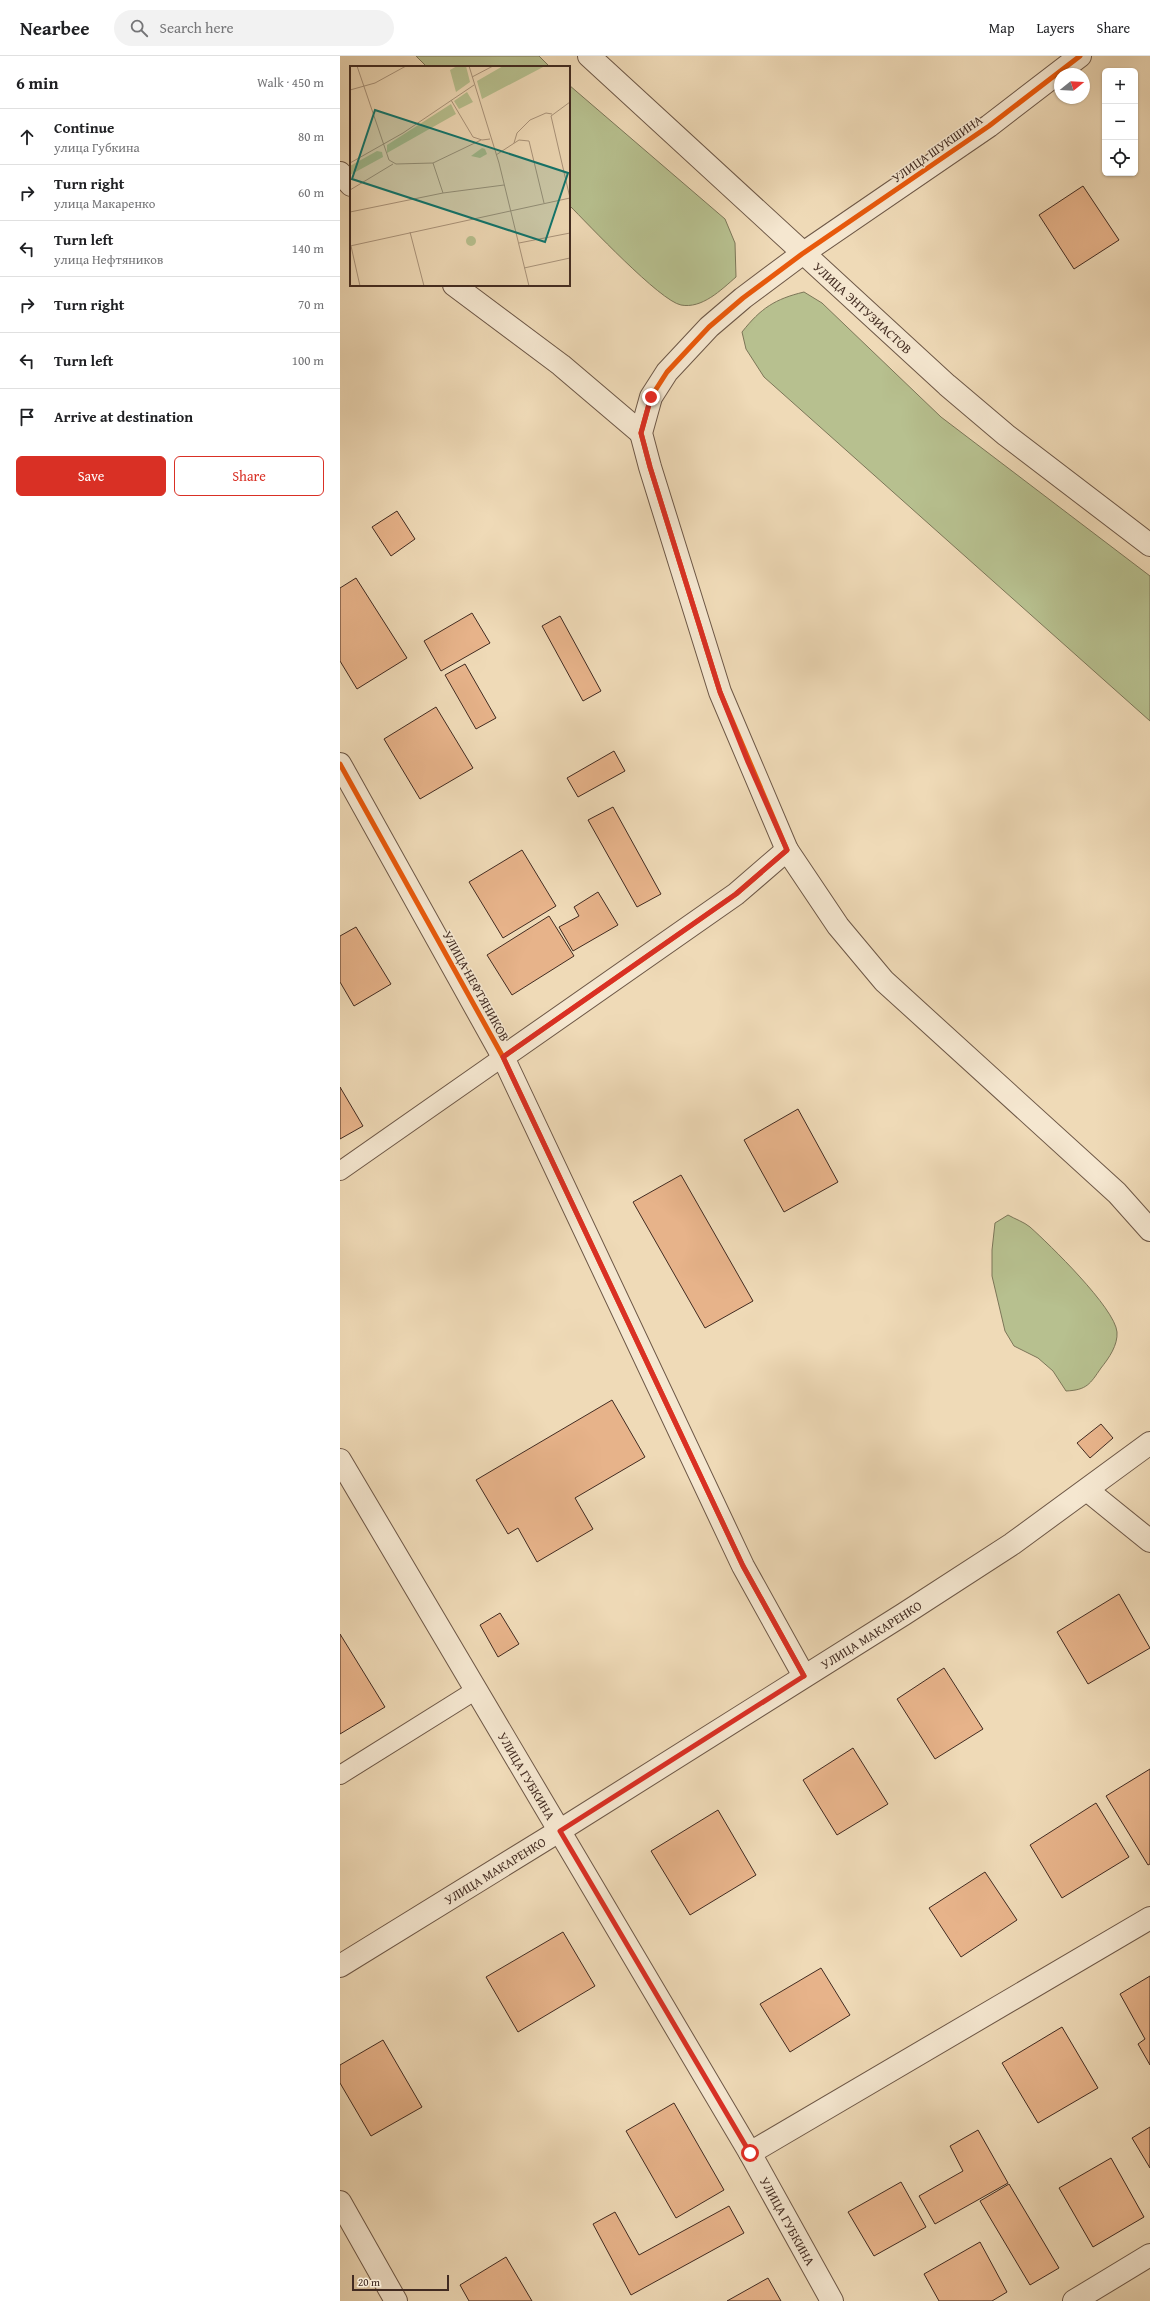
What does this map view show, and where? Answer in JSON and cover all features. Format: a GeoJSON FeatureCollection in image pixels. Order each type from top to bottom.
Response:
{"type":"FeatureCollection","features":[{"type":"Feature","properties":{"kind":"street","name":"УЛИЦА ЭНТУЗИАСТОВ"},"geometry":{"type":"LineString","coordinates":[[589,56],[802,254],[1006,435],[1150,545]]}},
{"type":"Feature","properties":{"kind":"street","name":"УЛИЦА ШУКШИНА"},"geometry":{"type":"LineString","coordinates":[[641,433],[651,397],[667,372],[709,327],[743,298],[802,254],[976,135],[1080,56]]}},
{"type":"Feature","properties":{"kind":"street"},"geometry":{"type":"LineString","coordinates":[[340,173],[350,184]]}},
{"type":"Feature","properties":{"kind":"street"},"geometry":{"type":"LineString","coordinates":[[455,286],[561,365],[641,433],[650,467],[720,692],[748,762],[787,850],[838,926],[884,982],[1117,1193],[1150,1230]]}},
{"type":"Feature","properties":{"kind":"street","name":"УЛИЦА НЕФТЯНИКОВ"},"geometry":{"type":"LineString","coordinates":[[340,764],[503,1057],[740,1560],[804,1676]]}},
{"type":"Feature","properties":{"kind":"street"},"geometry":{"type":"LineString","coordinates":[[503,1057],[736,894],[787,850]]}},
{"type":"Feature","properties":{"kind":"street","name":"УЛИЦА МАКАРЕНКО"},"geometry":{"type":"LineString","coordinates":[[340,1966],[560,1831],[1012,1544],[1150,1443]]}},
{"type":"Feature","properties":{"kind":"street","name":"УЛИЦА ГУБКИНА"},"geometry":{"type":"LineString","coordinates":[[340,1460],[750,2153],[832,2301]]}},
{"type":"Feature","properties":{"kind":"street"},"geometry":{"type":"LineString","coordinates":[[1087,1490],[1150,1541]]}},
{"type":"Feature","properties":{"kind":"street"},"geometry":{"type":"LineString","coordinates":[[750,2153],[1150,1918]]}},
{"type":"Feature","properties":{"kind":"street"},"geometry":{"type":"LineString","coordinates":[[340,2202],[396,2301]]}},
{"type":"Feature","properties":{"kind":"street"},"geometry":{"type":"LineString","coordinates":[[1074,2301],[1150,2255]]}},
{"type":"Feature","properties":{"kind":"lane"},"geometry":{"type":"LineString","coordinates":[[340,1171],[503,1057]]}},
{"type":"Feature","properties":{"kind":"lane"},"geometry":{"type":"LineString","coordinates":[[340,1775],[476,1690]]}},
{"type":"Feature","properties":{"kind":"green space"},"geometry":{"type":"Polygon","coordinates":[[[416,56],[539,56],[549,66],[426,66],[416,56]]]}},
{"type":"Feature","properties":{"kind":"green space"},"geometry":{"type":"Polygon","coordinates":[[[570,86],[725,219],[735,243],[736,277],[704,301],[696,304],[681,305],[671,300],[641,277],[570,206],[570,86]]]}},
{"type":"Feature","properties":{"kind":"green space"},"geometry":{"type":"Polygon","coordinates":[[[804,292],[822,303],[941,417],[1150,576],[1150,721],[764,377],[746,349],[742,332],[762,311],[769,306],[777,301],[804,292]]]}},
{"type":"Feature","properties":{"kind":"green space"},"geometry":{"type":"Polygon","coordinates":[[[1008,1215],[1028,1225],[1051,1247],[1094,1293],[1113,1321],[1117,1332],[1117,1337],[1112,1351],[1091,1382],[1083,1388],[1066,1391],[1053,1371],[1038,1358],[1014,1346],[1005,1331],[992,1276],[992,1250],[995,1223],[1008,1215]]]}},
{"type":"Feature","properties":{"kind":"building"},"geometry":{"type":"Polygon","coordinates":[[[1083,186],[1119,240],[1074,269],[1039,215],[1083,186]]]}},
{"type":"Feature","properties":{"kind":"building"},"geometry":{"type":"Polygon","coordinates":[[[397,511],[415,539],[391,556],[372,527],[397,511]]]}},
{"type":"Feature","properties":{"kind":"building"},"geometry":{"type":"Polygon","coordinates":[[[356,578],[407,658],[357,689],[340,661],[340,588],[356,578]]]}},
{"type":"Feature","properties":{"kind":"building"},"geometry":{"type":"Polygon","coordinates":[[[472,613],[490,643],[441,671],[424,641],[472,613]]]}},
{"type":"Feature","properties":{"kind":"building"},"geometry":{"type":"Polygon","coordinates":[[[560,616],[601,691],[583,701],[542,626],[560,616]]]}},
{"type":"Feature","properties":{"kind":"building"},"geometry":{"type":"Polygon","coordinates":[[[465,664],[496,718],[476,729],[445,675],[465,664]]]}},
{"type":"Feature","properties":{"kind":"building"},"geometry":{"type":"Polygon","coordinates":[[[436,707],[473,768],[420,799],[384,739],[436,707]]]}},
{"type":"Feature","properties":{"kind":"building"},"geometry":{"type":"Polygon","coordinates":[[[614,751],[625,771],[578,797],[567,778],[614,751]]]}},
{"type":"Feature","properties":{"kind":"building"},"geometry":{"type":"Polygon","coordinates":[[[613,807],[661,894],[637,907],[588,820],[613,807]]]}},
{"type":"Feature","properties":{"kind":"building"},"geometry":{"type":"Polygon","coordinates":[[[522,850],[556,906],[503,938],[469,882],[522,850]]]}},
{"type":"Feature","properties":{"kind":"building"},"geometry":{"type":"Polygon","coordinates":[[[598,892],[618,925],[573,951],[559,927],[579,916],[574,907],[598,892]]]}},
{"type":"Feature","properties":{"kind":"building"},"geometry":{"type":"Polygon","coordinates":[[[549,916],[574,956],[512,995],[487,955],[549,916]]]}},
{"type":"Feature","properties":{"kind":"building"},"geometry":{"type":"Polygon","coordinates":[[[356,927],[391,984],[354,1006],[340,982],[340,936],[356,927]]]}},
{"type":"Feature","properties":{"kind":"building"},"geometry":{"type":"Polygon","coordinates":[[[340,1087],[363,1126],[340,1139],[340,1087]]]}},
{"type":"Feature","properties":{"kind":"building"},"geometry":{"type":"Polygon","coordinates":[[[798,1109],[838,1182],[784,1212],[744,1140],[798,1109]]]}},
{"type":"Feature","properties":{"kind":"building"},"geometry":{"type":"Polygon","coordinates":[[[681,1175],[753,1301],[705,1328],[633,1202],[681,1175]]]}},
{"type":"Feature","properties":{"kind":"building"},"geometry":{"type":"Polygon","coordinates":[[[612,1400],[645,1457],[575,1498],[593,1529],[537,1562],[518,1528],[508,1534],[476,1480],[612,1400]]]}},
{"type":"Feature","properties":{"kind":"building"},"geometry":{"type":"Polygon","coordinates":[[[1101,1424],[1113,1438],[1090,1458],[1077,1443],[1101,1424]]]}},
{"type":"Feature","properties":{"kind":"building"},"geometry":{"type":"Polygon","coordinates":[[[1119,1594],[1150,1648],[1088,1684],[1057,1632],[1119,1594]]]}},
{"type":"Feature","properties":{"kind":"building"},"geometry":{"type":"Polygon","coordinates":[[[500,1613],[519,1644],[498,1657],[480,1625],[500,1613]]]}},
{"type":"Feature","properties":{"kind":"building"},"geometry":{"type":"Polygon","coordinates":[[[340,1634],[385,1707],[340,1734],[340,1634]]]}},
{"type":"Feature","properties":{"kind":"building"},"geometry":{"type":"Polygon","coordinates":[[[944,1668],[983,1729],[935,1759],[897,1699],[944,1668]]]}},
{"type":"Feature","properties":{"kind":"building"},"geometry":{"type":"Polygon","coordinates":[[[853,1748],[888,1804],[837,1835],[803,1780],[853,1748]]]}},
{"type":"Feature","properties":{"kind":"building"},"geometry":{"type":"Polygon","coordinates":[[[1150,1769],[1150,1864],[1148,1865],[1106,1796],[1150,1769]]]}},
{"type":"Feature","properties":{"kind":"building"},"geometry":{"type":"Polygon","coordinates":[[[1096,1803],[1129,1857],[1062,1898],[1030,1845],[1096,1803]]]}},
{"type":"Feature","properties":{"kind":"building"},"geometry":{"type":"Polygon","coordinates":[[[718,1810],[756,1875],[690,1915],[651,1851],[718,1810]]]}},
{"type":"Feature","properties":{"kind":"building"},"geometry":{"type":"Polygon","coordinates":[[[985,1872],[1017,1920],[961,1957],[929,1908],[985,1872]]]}},
{"type":"Feature","properties":{"kind":"building"},"geometry":{"type":"Polygon","coordinates":[[[563,1932],[595,1986],[518,2032],[486,1977],[563,1932]]]}},
{"type":"Feature","properties":{"kind":"building"},"geometry":{"type":"Polygon","coordinates":[[[821,1968],[850,2015],[790,2052],[760,2004],[821,1968]]]}},
{"type":"Feature","properties":{"kind":"building"},"geometry":{"type":"Polygon","coordinates":[[[1150,1976],[1150,2065],[1138,2044],[1145,2039],[1120,1994],[1150,1976]]]}},
{"type":"Feature","properties":{"kind":"building"},"geometry":{"type":"Polygon","coordinates":[[[1062,2027],[1098,2088],[1038,2123],[1002,2063],[1062,2027]]]}},
{"type":"Feature","properties":{"kind":"building"},"geometry":{"type":"Polygon","coordinates":[[[383,2040],[422,2107],[371,2136],[340,2083],[340,2065],[383,2040]]]}},
{"type":"Feature","properties":{"kind":"building"},"geometry":{"type":"Polygon","coordinates":[[[674,2103],[724,2190],[676,2218],[626,2131],[674,2103]]]}},
{"type":"Feature","properties":{"kind":"building"},"geometry":{"type":"Polygon","coordinates":[[[1150,2127],[1150,2168],[1132,2138],[1150,2127]]]}},
{"type":"Feature","properties":{"kind":"building"},"geometry":{"type":"Polygon","coordinates":[[[978,2130],[1008,2183],[935,2224],[919,2196],[963,2171],[950,2146],[978,2130]]]}},
{"type":"Feature","properties":{"kind":"building"},"geometry":{"type":"Polygon","coordinates":[[[1111,2158],[1144,2217],[1093,2247],[1059,2188],[1111,2158]]]}},
{"type":"Feature","properties":{"kind":"building"},"geometry":{"type":"Polygon","coordinates":[[[901,2182],[926,2227],[874,2256],[848,2212],[901,2182]]]}},
{"type":"Feature","properties":{"kind":"building"},"geometry":{"type":"Polygon","coordinates":[[[1009,2184],[1059,2268],[1030,2285],[980,2201],[1009,2184]]]}},
{"type":"Feature","properties":{"kind":"building"},"geometry":{"type":"Polygon","coordinates":[[[729,2206],[744,2233],[631,2295],[593,2224],[615,2212],[639,2255],[729,2206]]]}},
{"type":"Feature","properties":{"kind":"building"},"geometry":{"type":"Polygon","coordinates":[[[980,2242],[1007,2292],[992,2301],[939,2301],[924,2274],[980,2242]]]}},
{"type":"Feature","properties":{"kind":"building"},"geometry":{"type":"Polygon","coordinates":[[[506,2257],[532,2301],[469,2301],[460,2285],[506,2257]]]}},
{"type":"Feature","properties":{"kind":"building"},"geometry":{"type":"Polygon","coordinates":[[[768,2278],[781,2301],[727,2301],[768,2278]]]}},
{"type":"Feature","properties":{"kind":"cycle path"},"geometry":{"type":"LineString","coordinates":[[503,1057],[736,894],[787,850],[720,692],[650,467],[641,433],[651,397],[667,372],[709,327],[743,298],[802,254],[989,126],[1080,56]]}},
{"type":"Feature","properties":{"kind":"cycle path"},"geometry":{"type":"LineString","coordinates":[[340,764],[503,1057],[743,1566],[804,1676]]}},
{"type":"Feature","properties":{"kind":"route"},"geometry":{"type":"LineString","coordinates":[[651,397],[641,433],[650,467],[720,692],[748,762],[787,850],[736,894],[503,1057],[697,1472],[743,1566],[804,1676],[560,1831],[750,2153]]}}]}
